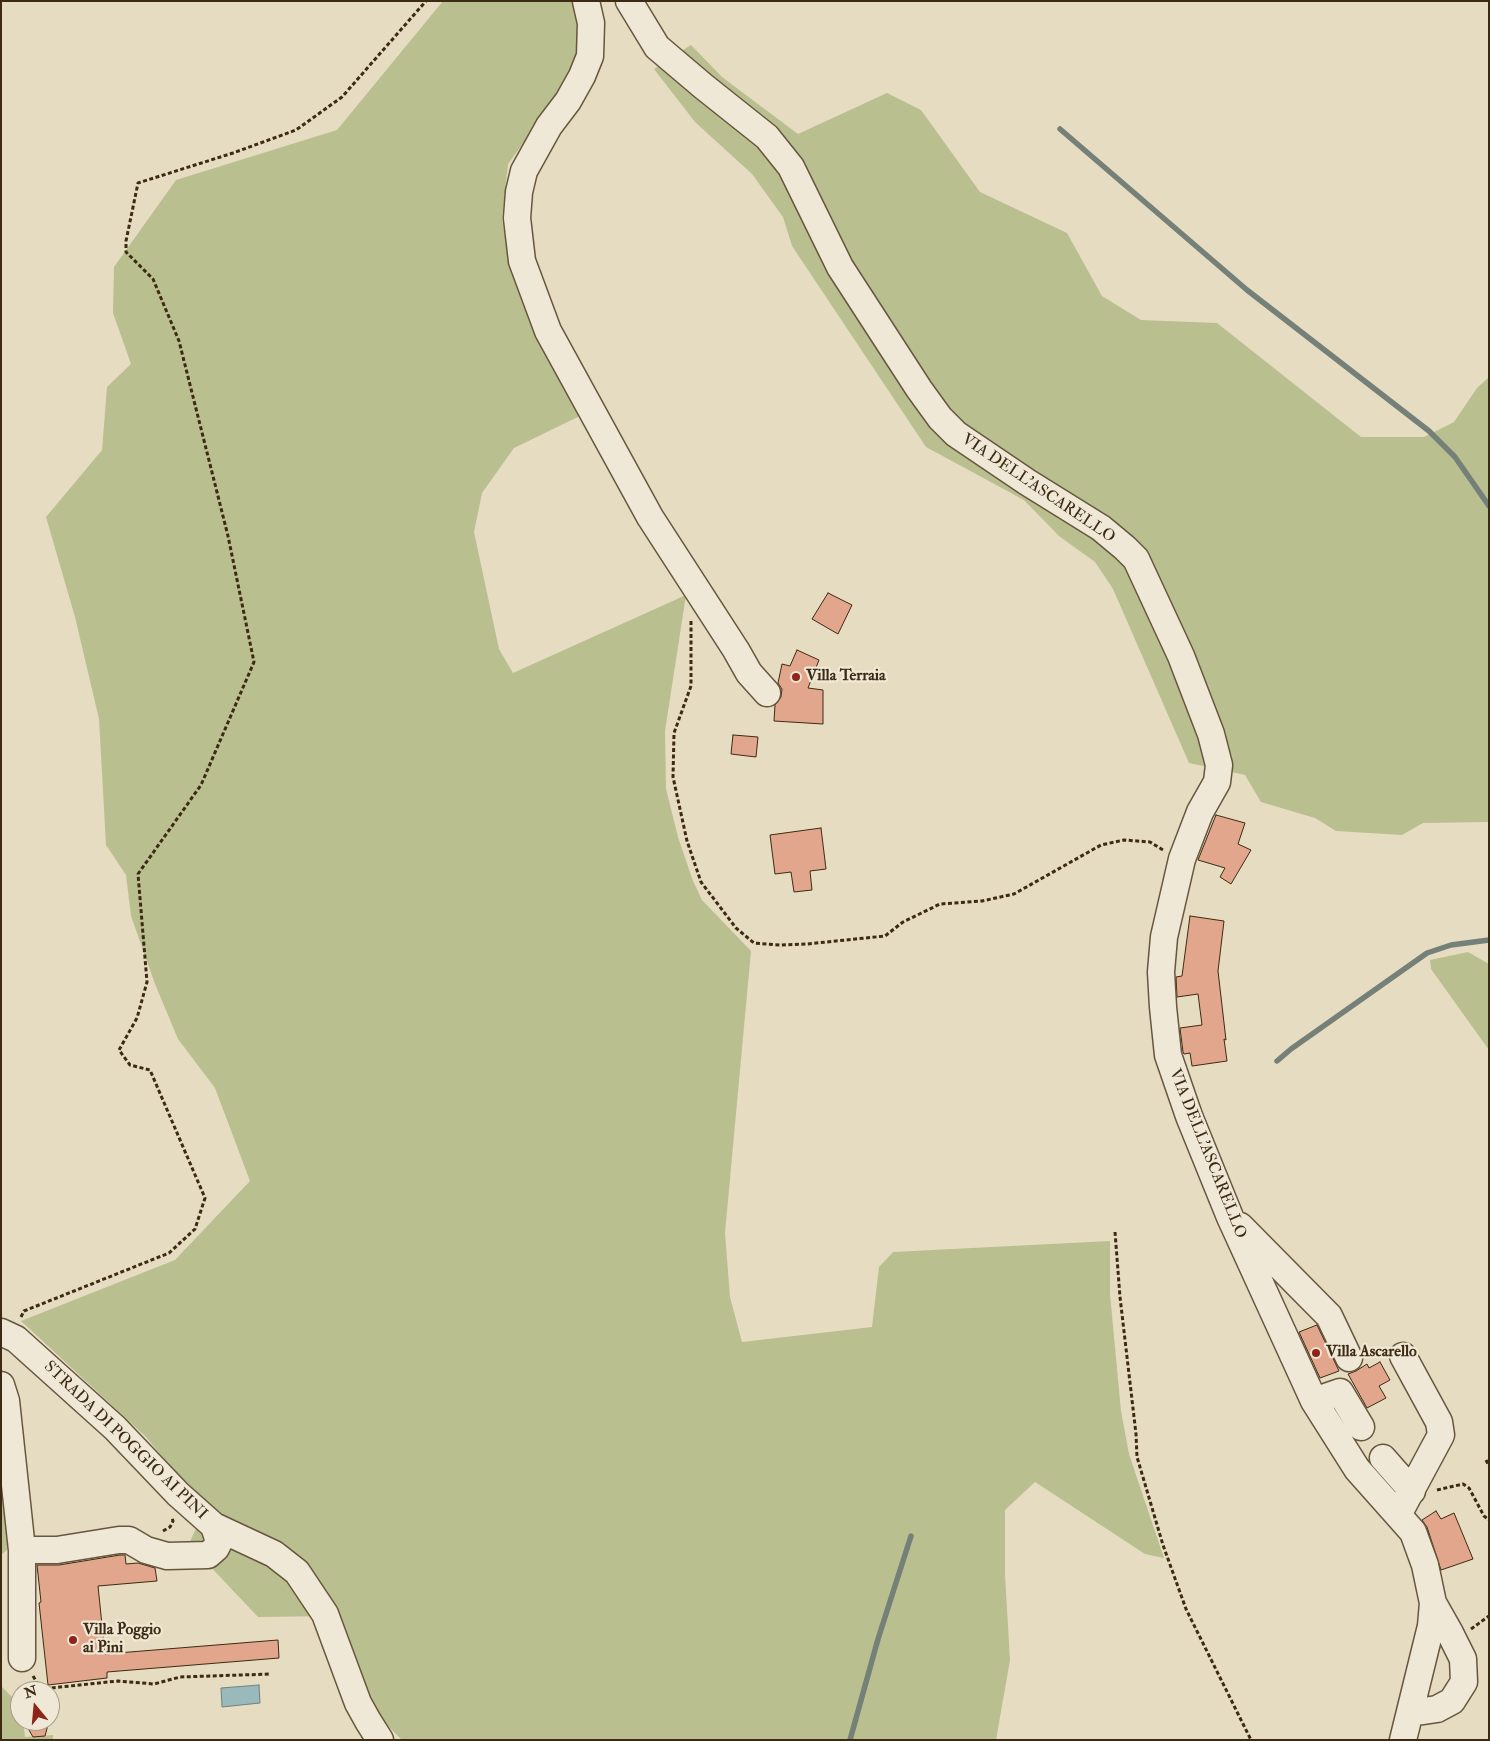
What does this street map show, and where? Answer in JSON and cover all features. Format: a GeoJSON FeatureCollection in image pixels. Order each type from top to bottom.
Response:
{"type":"FeatureCollection","features":[{"type":"Feature","properties":{"kind":"street"},"geometry":{"type":"LineString","coordinates":[[586,1],[591,24],[590,56],[582,76],[568,101],[548,126],[524,171],[519,192],[517,218],[522,261],[548,331],[650,517],[749,672],[767,694]]}},
{"type":"Feature","properties":{"kind":"street","name":"VIA DELL'ASCARELLO"},"geometry":{"type":"LineString","coordinates":[[629,1],[657,47],[767,137],[791,167],[840,267],[940,418],[956,434],[972,445],[1101,528],[1136,559],[1181,656],[1211,734],[1219,765],[1217,782],[1200,812],[1182,859],[1164,937],[1161,972],[1162,1007],[1168,1055],[1188,1116],[1230,1217],[1314,1401],[1357,1469],[1412,1532],[1426,1565],[1433,1603],[1431,1626],[1404,1740]]}},
{"type":"Feature","properties":{"kind":"street"},"geometry":{"type":"LineString","coordinates":[[1230,1217],[1329,1316],[1350,1358]]}},
{"type":"Feature","properties":{"kind":"street","name":"STRADA DI POGGIO AI PINI"},"geometry":{"type":"LineString","coordinates":[[6,1334],[115,1428],[178,1494],[214,1526],[259,1545],[297,1572],[325,1614],[358,1703],[380,1740]]}},
{"type":"Feature","properties":{"kind":"street"},"geometry":{"type":"LineString","coordinates":[[1398,1515],[1421,1493],[1441,1435],[1439,1422],[1404,1356]]}},
{"type":"Feature","properties":{"kind":"street"},"geometry":{"type":"LineString","coordinates":[[1,1386],[6,1401],[22,1550],[11,1627],[22,1658]]}},
{"type":"Feature","properties":{"kind":"street"},"geometry":{"type":"LineString","coordinates":[[1314,1401],[1340,1392],[1361,1427]]}},
{"type":"Feature","properties":{"kind":"street"},"geometry":{"type":"LineString","coordinates":[[1383,1458],[1421,1493]]}},
{"type":"Feature","properties":{"kind":"street"},"geometry":{"type":"LineString","coordinates":[[22,1550],[57,1550],[129,1540],[146,1550],[167,1556],[208,1555],[216,1548],[219,1542],[214,1526]]}},
{"type":"Feature","properties":{"kind":"street"},"geometry":{"type":"LineString","coordinates":[[1410,1713],[1437,1709],[1452,1701],[1464,1682],[1463,1659],[1433,1603]]}},
{"type":"Feature","properties":{"kind":"path"},"geometry":{"type":"LineString","coordinates":[[6,1334],[24,1311],[169,1253],[195,1229],[205,1198],[150,1070],[130,1065],[119,1050],[137,1018],[147,982],[138,874],[201,786],[254,662],[228,536],[179,341],[153,279],[126,252],[126,241],[138,183],[233,153],[296,130],[342,97],[426,1]]}},
{"type":"Feature","properties":{"kind":"path"},"geometry":{"type":"LineString","coordinates":[[690,614],[691,686],[674,733],[674,777],[687,841],[701,882],[736,928],[754,943],[780,945],[807,944],[885,936],[903,922],[940,904],[982,901],[1014,894],[1101,845],[1124,840],[1150,842],[1182,859]]}},
{"type":"Feature","properties":{"kind":"path"},"geometry":{"type":"LineString","coordinates":[[1115,1232],[1137,1457],[1163,1545],[1186,1609],[1251,1740]]}},
{"type":"Feature","properties":{"kind":"path"},"geometry":{"type":"LineString","coordinates":[[1486,1460],[1489,1466]]}},
{"type":"Feature","properties":{"kind":"path"},"geometry":{"type":"LineString","coordinates":[[1421,1493],[1463,1484],[1469,1488],[1484,1516],[1489,1520]]}},
{"type":"Feature","properties":{"kind":"path"},"geometry":{"type":"LineString","coordinates":[[146,1550],[150,1533],[156,1530],[164,1532],[170,1528],[173,1521],[168,1506],[178,1494]]}},
{"type":"Feature","properties":{"kind":"path"},"geometry":{"type":"LineString","coordinates":[[22,1658],[41,1689],[118,1681],[154,1684],[180,1677],[271,1674]]}},
{"type":"Feature","properties":{"kind":"green space"},"geometry":{"type":"Polygon","coordinates":[[[443,1],[575,1],[581,28],[578,56],[556,98],[508,164],[502,219],[509,261],[584,414],[514,448],[482,493],[474,532],[499,649],[513,673],[686,595],[665,731],[666,789],[678,837],[693,881],[702,900],[751,951],[725,1233],[730,1297],[742,1342],[872,1327],[879,1267],[893,1252],[1110,1241],[1110,1294],[1121,1411],[1129,1454],[1164,1558],[1145,1554],[1035,1482],[1005,1510],[1005,1575],[1010,1660],[996,1740],[402,1740],[385,1723],[372,1702],[338,1616],[258,1617],[189,1544],[206,1510],[146,1437],[21,1321],[175,1260],[250,1181],[215,1088],[178,1039],[155,984],[131,916],[126,875],[106,845],[99,719],[75,617],[46,517],[102,450],[107,387],[131,364],[113,313],[114,267],[176,180],[337,130],[443,1]]]}},
{"type":"Feature","properties":{"kind":"green space"},"geometry":{"type":"Polygon","coordinates":[[[691,45],[722,77],[798,134],[887,93],[921,110],[980,192],[1067,233],[1102,296],[1141,320],[1217,323],[1361,437],[1424,437],[1454,422],[1477,388],[1489,377],[1489,822],[1423,823],[1402,835],[1336,831],[1315,818],[1261,802],[1245,775],[1189,763],[1113,589],[1095,562],[1059,536],[1024,500],[926,447],[792,246],[783,217],[752,174],[695,122],[654,69],[691,45]]]}},
{"type":"Feature","properties":{"kind":"green space"},"geometry":{"type":"Polygon","coordinates":[[[1468,952],[1489,964],[1489,1050],[1431,969],[1430,960],[1468,952]]]}},
{"type":"Feature","properties":{"kind":"green space"},"geometry":{"type":"Polygon","coordinates":[[[1,1399],[17,1541],[1,1555],[1,1399]]]}},
{"type":"Feature","properties":{"kind":"green space"},"geometry":{"type":"Polygon","coordinates":[[[1,1686],[10,1695],[10,1731],[24,1731],[25,1737],[53,1735],[53,1740],[1,1740],[1,1686]]]}},
{"type":"Feature","properties":{"kind":"water"},"geometry":{"type":"Polygon","coordinates":[[[259,1685],[260,1703],[222,1707],[221,1688],[259,1685]]]}},
{"type":"Feature","properties":{"kind":"building"},"geometry":{"type":"Polygon","coordinates":[[[828,593],[852,605],[838,634],[812,619],[828,593]]]}},
{"type":"Feature","properties":{"kind":"building","name":"Villa Terraia"},"geometry":{"type":"Polygon","coordinates":[[[797,650],[819,660],[808,688],[823,690],[823,724],[774,721],[775,705],[781,697],[782,689],[778,683],[782,664],[790,666],[797,650]]]}},
{"type":"Feature","properties":{"kind":"building"},"geometry":{"type":"Polygon","coordinates":[[[733,735],[758,737],[756,757],[731,754],[733,735]]]}},
{"type":"Feature","properties":{"kind":"building"},"geometry":{"type":"Polygon","coordinates":[[[1216,815],[1245,823],[1238,844],[1251,850],[1231,884],[1220,877],[1225,868],[1198,860],[1216,815]]]}},
{"type":"Feature","properties":{"kind":"building"},"geometry":{"type":"Polygon","coordinates":[[[821,828],[826,869],[810,871],[812,890],[794,892],[791,872],[775,874],[770,835],[821,828]]]}},
{"type":"Feature","properties":{"kind":"building"},"geometry":{"type":"Polygon","coordinates":[[[1190,916],[1224,921],[1218,971],[1227,1061],[1192,1066],[1190,1053],[1184,1054],[1183,1052],[1180,1028],[1202,1025],[1198,994],[1177,997],[1176,977],[1182,976],[1190,916]]]}},
{"type":"Feature","properties":{"kind":"building","name":"Villa Ascarello"},"geometry":{"type":"Polygon","coordinates":[[[1317,1325],[1339,1371],[1320,1378],[1299,1332],[1317,1325]]]}},
{"type":"Feature","properties":{"kind":"building"},"geometry":{"type":"Polygon","coordinates":[[[1380,1362],[1390,1380],[1379,1386],[1386,1398],[1367,1408],[1348,1374],[1367,1364],[1369,1368],[1380,1362]]]}},
{"type":"Feature","properties":{"kind":"building"},"geometry":{"type":"Polygon","coordinates":[[[1436,1511],[1441,1519],[1454,1513],[1473,1559],[1441,1570],[1427,1527],[1422,1520],[1436,1511]]]}},
{"type":"Feature","properties":{"kind":"building"},"geometry":{"type":"Polygon","coordinates":[[[125,1555],[126,1564],[138,1563],[155,1568],[157,1581],[98,1586],[105,1654],[278,1640],[279,1658],[107,1672],[107,1678],[60,1684],[60,1681],[48,1681],[37,1565],[59,1565],[125,1555]]]}},
{"type":"Feature","properties":{"kind":"building"},"geometry":{"type":"Polygon","coordinates":[[[30,1731],[46,1731],[45,1736],[33,1737],[30,1731]]]}},
{"type":"Feature","properties":{"kind":"waterway"},"geometry":{"type":"LineString","coordinates":[[1060,129],[1247,290],[1429,431],[1455,457],[1489,506]]}},
{"type":"Feature","properties":{"kind":"waterway"},"geometry":{"type":"LineString","coordinates":[[1277,1061],[1291,1049],[1427,953],[1451,945],[1489,940]]}},
{"type":"Feature","properties":{"kind":"waterway"},"geometry":{"type":"LineString","coordinates":[[850,1740],[878,1639],[911,1536]]}},
{"type":"Feature","properties":{"kind":"place","name":"Villa Terraia"},"geometry":{"type":"Point","coordinates":[796,677]}},
{"type":"Feature","properties":{"kind":"place","name":"Villa Ascarello"},"geometry":{"type":"Point","coordinates":[1316,1353]}},
{"type":"Feature","properties":{"kind":"place","name":"Villa Poggio ai Pini"},"geometry":{"type":"Point","coordinates":[73,1640]}}]}
